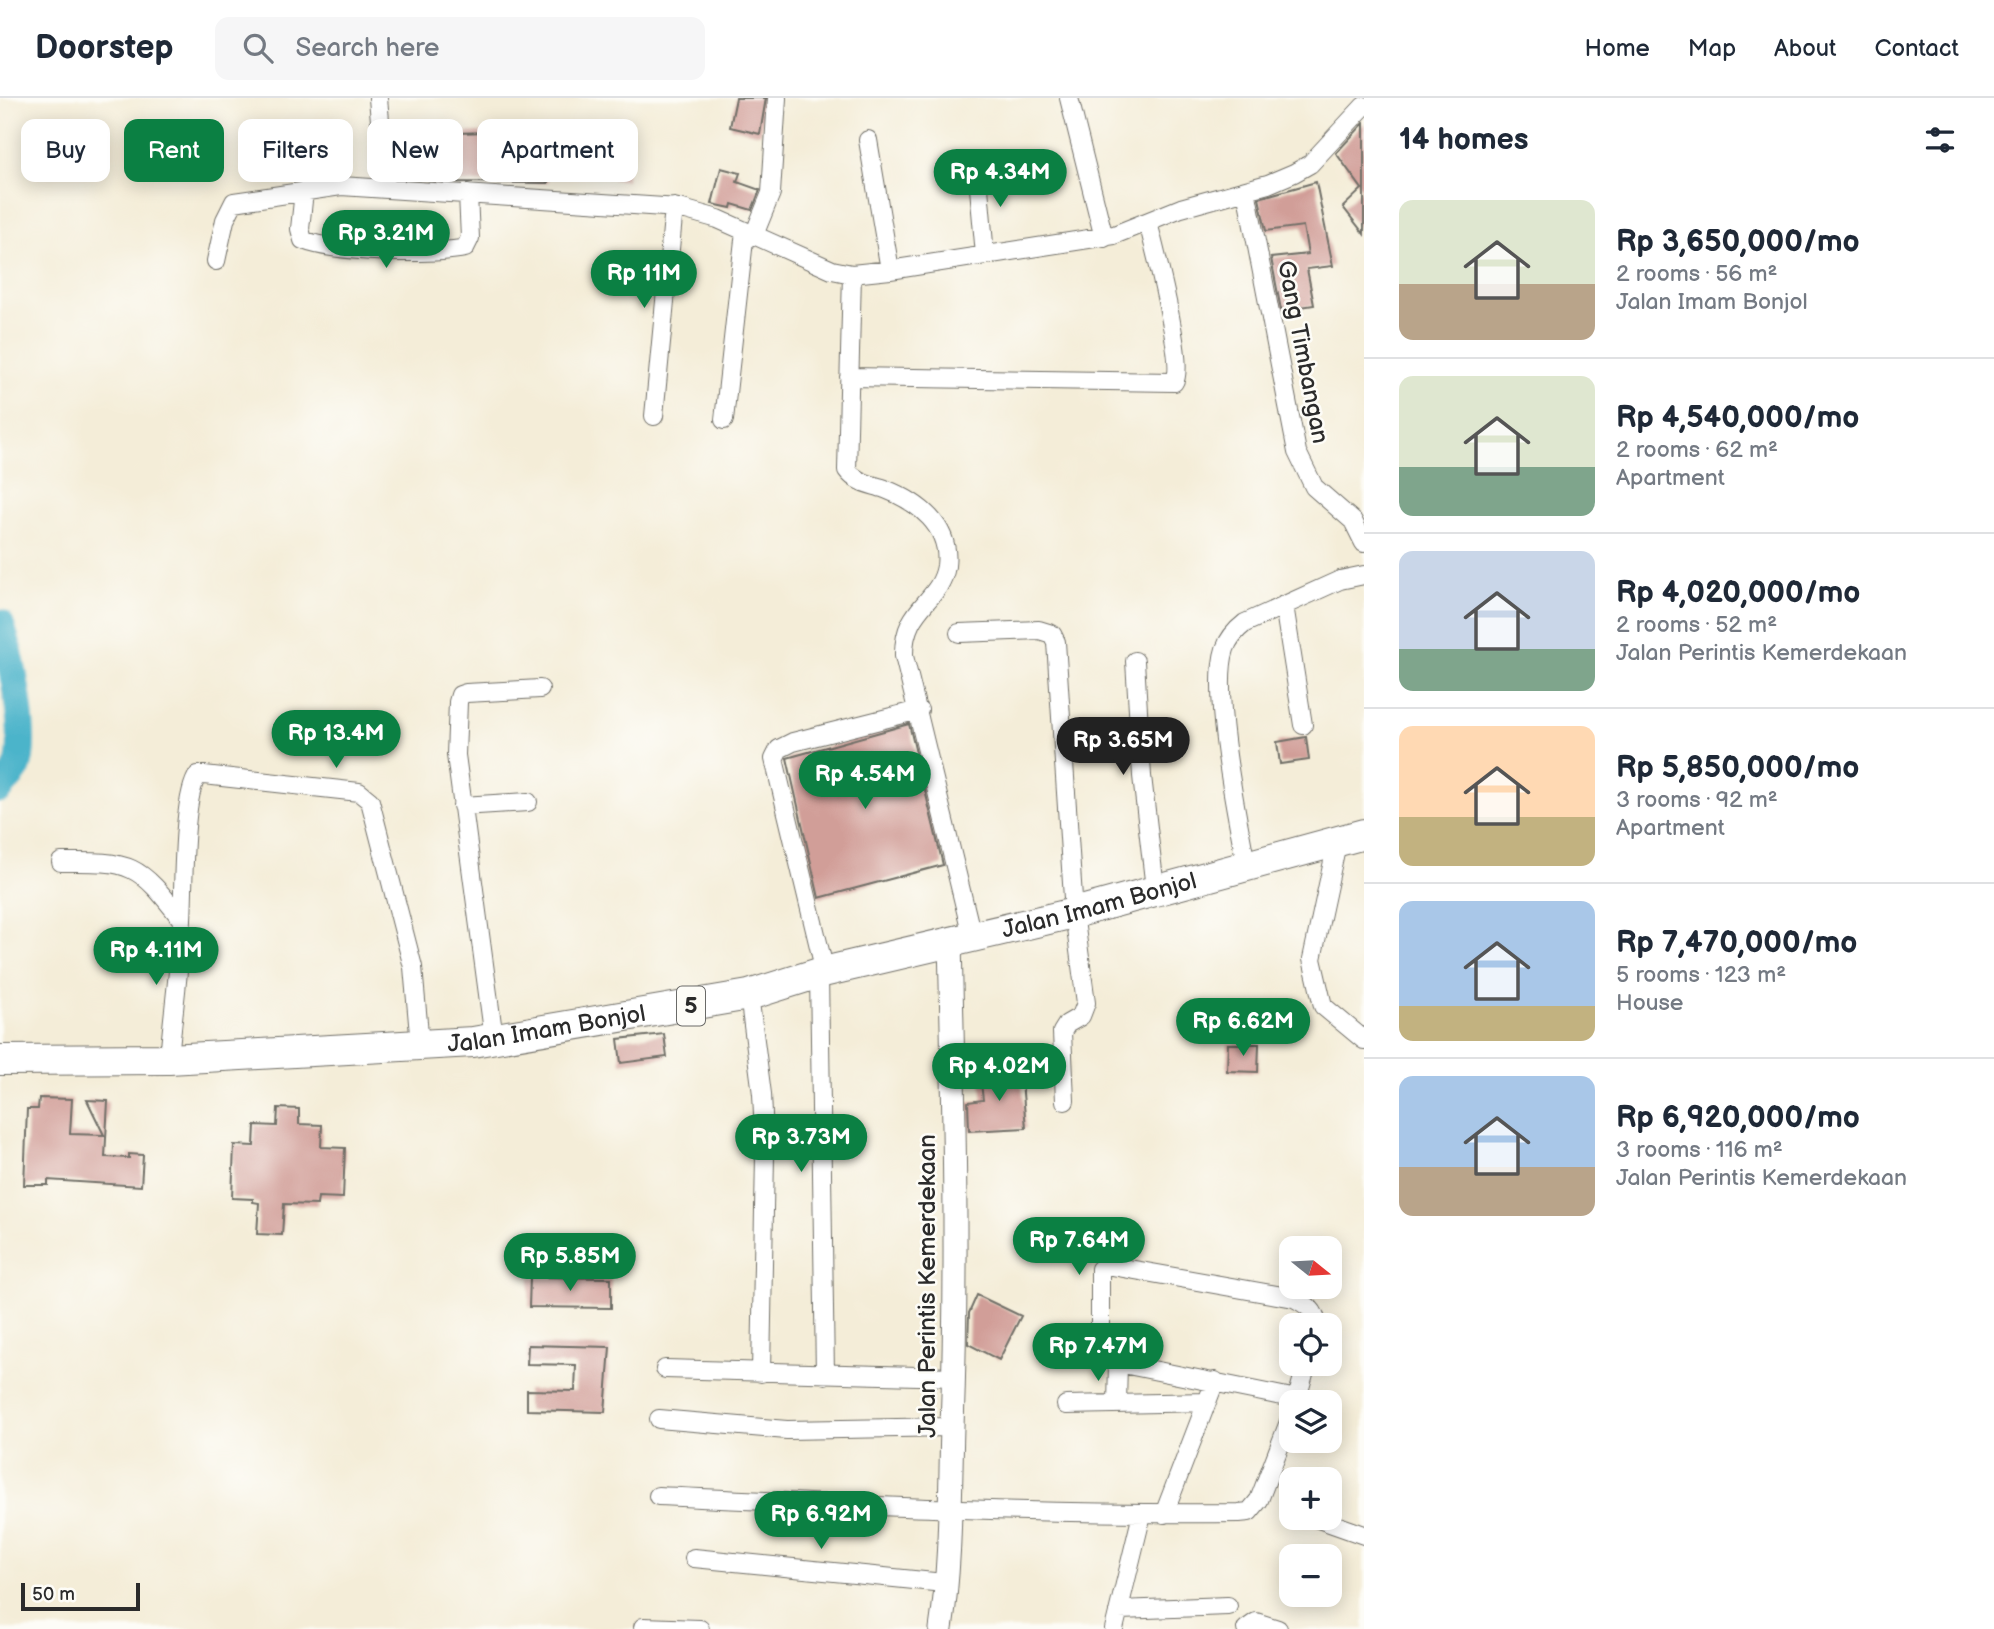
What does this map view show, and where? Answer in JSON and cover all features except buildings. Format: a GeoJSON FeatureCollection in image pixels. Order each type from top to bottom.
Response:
{"type":"FeatureCollection","features":[{"type":"Feature","properties":{"kind":"highway","name":"Jalan Imam Bonjol"},"geometry":{"type":"LineString","coordinates":[[0,1060],[169,1059],[494,1039],[749,995],[822,973],[1073,913],[1246,864],[1351,839]]}},
{"type":"Feature","properties":{"kind":"street"},"geometry":{"type":"LineString","coordinates":[[378,98],[386,189]]}},
{"type":"Feature","properties":{"kind":"street"},"geometry":{"type":"LineString","coordinates":[[724,420],[749,233],[771,192],[777,98]]}},
{"type":"Feature","properties":{"kind":"street"},"geometry":{"type":"LineString","coordinates":[[1069,98],[1104,238]]}},
{"type":"Feature","properties":{"kind":"street"},"geometry":{"type":"LineString","coordinates":[[216,261],[225,220],[234,202],[341,186],[674,207],[699,212],[832,270],[852,274],[890,270],[1104,238],[1268,184],[1310,164],[1364,106]]}},
{"type":"Feature","properties":{"kind":"street"},"geometry":{"type":"LineString","coordinates":[[868,140],[890,270]]}},
{"type":"Feature","properties":{"kind":"street"},"geometry":{"type":"LineString","coordinates":[[977,166],[985,255]]}},
{"type":"Feature","properties":{"kind":"street","name":"Gang Timbangan"},"geometry":{"type":"LineString","coordinates":[[1246,190],[1297,452],[1314,487],[1353,521],[1364,543]]}},
{"type":"Feature","properties":{"kind":"street"},"geometry":{"type":"LineString","coordinates":[[304,191],[300,229],[303,240],[370,251],[460,249],[468,246],[468,194]]}},
{"type":"Feature","properties":{"kind":"street"},"geometry":{"type":"LineString","coordinates":[[654,416],[674,207]]}},
{"type":"Feature","properties":{"kind":"street"},"geometry":{"type":"LineString","coordinates":[[849,377],[1174,382],[1178,370],[1170,319],[1148,222]]}},
{"type":"Feature","properties":{"kind":"street"},"geometry":{"type":"LineString","coordinates":[[852,274],[847,470],[859,481],[912,501],[934,521],[944,540],[945,571],[908,623],[904,656],[919,710],[961,939]]}},
{"type":"Feature","properties":{"kind":"street"},"geometry":{"type":"LineString","coordinates":[[1246,864],[1233,793],[1222,663],[1235,631],[1340,580],[1364,575]]}},
{"type":"Feature","properties":{"kind":"street"},"geometry":{"type":"LineString","coordinates":[[1284,605],[1303,725]]}},
{"type":"Feature","properties":{"kind":"street"},"geometry":{"type":"LineString","coordinates":[[960,633],[1039,630],[1055,637],[1073,913],[1086,1003],[1081,1016],[1067,1024],[1061,1036],[1065,1101]]}},
{"type":"Feature","properties":{"kind":"street"},"geometry":{"type":"LineString","coordinates":[[1135,661],[1142,776],[1155,889]]}},
{"type":"Feature","properties":{"kind":"street"},"geometry":{"type":"LineString","coordinates":[[494,1039],[456,755],[460,695],[540,689]]}},
{"type":"Feature","properties":{"kind":"street"},"geometry":{"type":"LineString","coordinates":[[825,1375],[822,973],[774,759],[779,749],[793,742],[919,710]]}},
{"type":"Feature","properties":{"kind":"street"},"geometry":{"type":"LineString","coordinates":[[169,1059],[187,833],[193,785],[198,775],[359,792],[370,801],[410,956],[420,1045]]}},
{"type":"Feature","properties":{"kind":"street"},"geometry":{"type":"LineString","coordinates":[[463,806],[528,802]]}},
{"type":"Feature","properties":{"kind":"street"},"geometry":{"type":"LineString","coordinates":[[1351,839],[1312,959],[1323,1006],[1364,1040]]}},
{"type":"Feature","properties":{"kind":"street"},"geometry":{"type":"LineString","coordinates":[[61,862],[113,861],[127,865],[163,895],[182,920]]}},
{"type":"Feature","properties":{"kind":"street","name":"Jalan Perintis Kemerdekaan"},"geometry":{"type":"LineString","coordinates":[[941,1629],[950,1510],[954,1377],[961,939]]}},
{"type":"Feature","properties":{"kind":"street"},"geometry":{"type":"LineString","coordinates":[[749,995],[762,1094],[765,1155],[761,1373]]}},
{"type":"Feature","properties":{"kind":"street"},"geometry":{"type":"LineString","coordinates":[[1279,1400],[1215,1381],[1118,1363],[1105,1357],[1100,1345],[1098,1279],[1104,1266],[1294,1298],[1309,1307],[1312,1313]]}},
{"type":"Feature","properties":{"kind":"street"},"geometry":{"type":"LineString","coordinates":[[1117,1404],[1118,1363]]}},
{"type":"Feature","properties":{"kind":"street"},"geometry":{"type":"LineString","coordinates":[[665,1369],[954,1377]]}},
{"type":"Feature","properties":{"kind":"street"},"geometry":{"type":"LineString","coordinates":[[1164,1514],[1215,1381]]}},
{"type":"Feature","properties":{"kind":"street"},"geometry":{"type":"LineString","coordinates":[[1066,1405],[1207,1402]]}},
{"type":"Feature","properties":{"kind":"street"},"geometry":{"type":"LineString","coordinates":[[659,1419],[787,1430],[952,1427]]}},
{"type":"Feature","properties":{"kind":"street"},"geometry":{"type":"LineString","coordinates":[[658,1496],[843,1502],[950,1510],[1239,1513],[1254,1508],[1279,1445]]}},
{"type":"Feature","properties":{"kind":"street"},"geometry":{"type":"LineString","coordinates":[[1114,1629],[1142,1514]]}},
{"type":"Feature","properties":{"kind":"street"},"geometry":{"type":"LineString","coordinates":[[1342,1527],[1364,1535]]}},
{"type":"Feature","properties":{"kind":"street"},"geometry":{"type":"LineString","coordinates":[[695,1558],[944,1583]]}},
{"type":"Feature","properties":{"kind":"street"},"geometry":{"type":"LineString","coordinates":[[1119,1610],[1228,1606]]}},
{"type":"Feature","properties":{"kind":"street"},"geometry":{"type":"LineString","coordinates":[[1246,1629],[1256,1622],[1278,1629]]}},
{"type":"Feature","properties":{"kind":"street"},"geometry":{"type":"LineString","coordinates":[[643,1627],[700,1629]]}},
{"type":"Feature","properties":{"kind":"waterway"},"geometry":{"type":"LineString","coordinates":[[0,623],[13,674],[21,738],[17,768],[0,789]]}}]}
